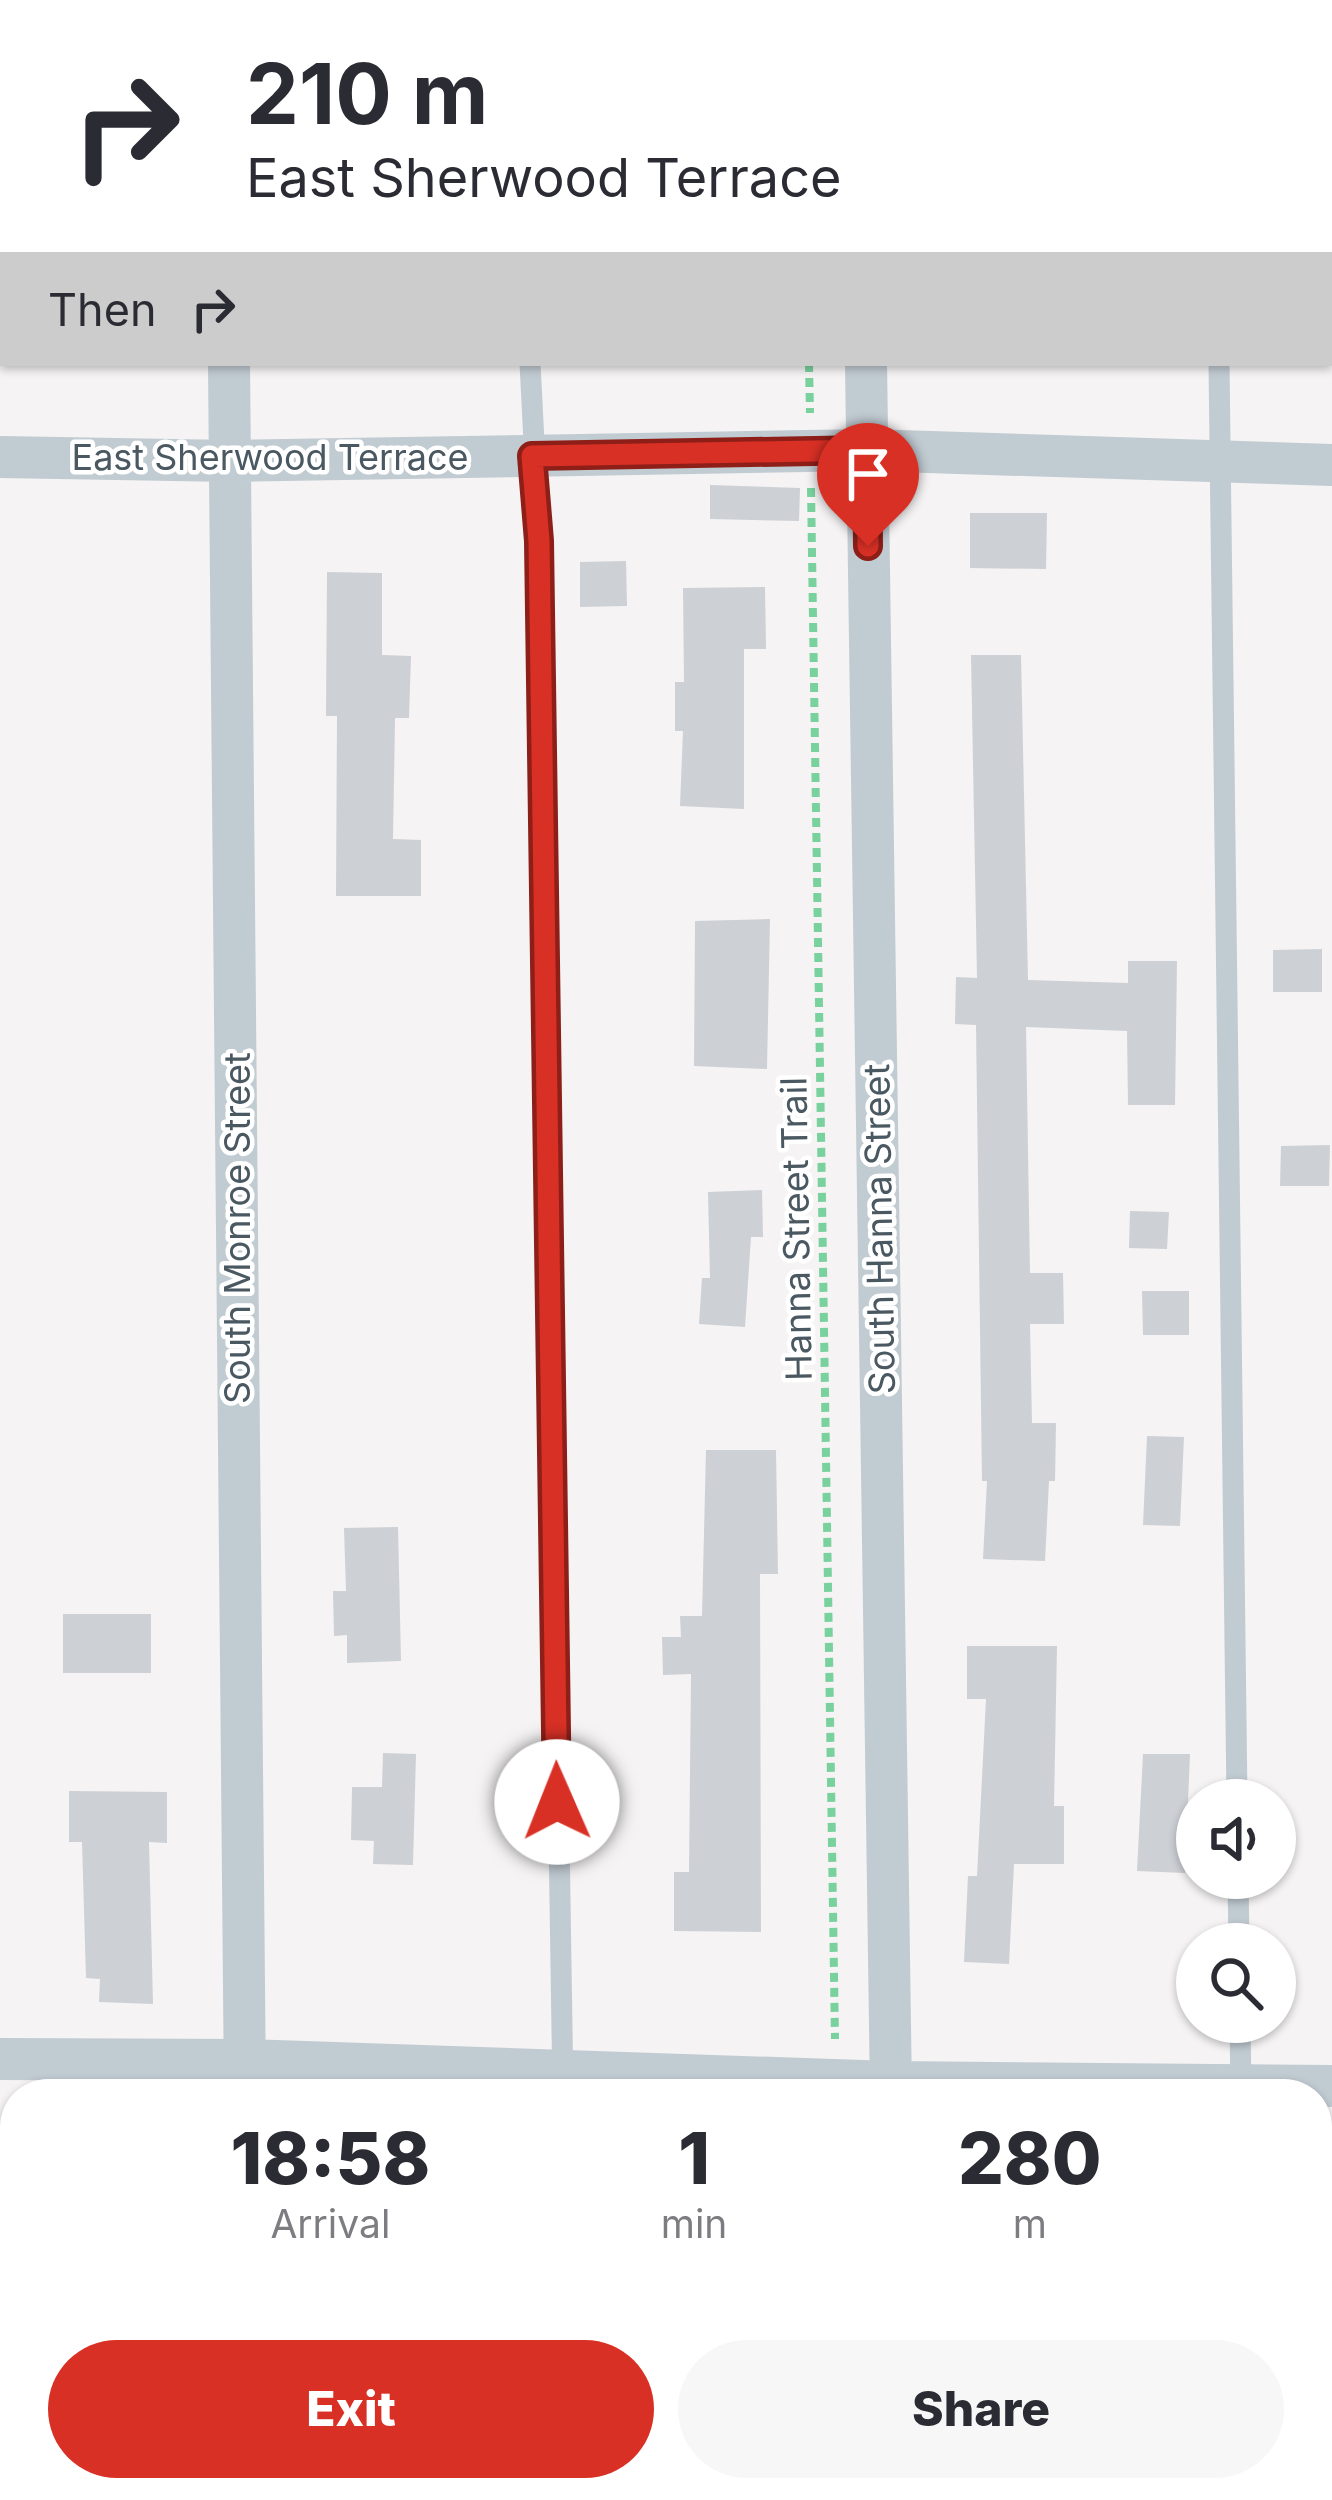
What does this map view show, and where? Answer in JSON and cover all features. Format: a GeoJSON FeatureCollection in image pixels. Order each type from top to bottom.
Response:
{"type":"FeatureCollection","features":[{"type":"Feature","properties":{"kind":"street","name":"South Monroe Street"},"geometry":{"type":"LineString","coordinates":[[229,366],[245,2077]]}},
{"type":"Feature","properties":{"kind":"street","name":"South Hanna Street"},"geometry":{"type":"LineString","coordinates":[[866,366],[891,2079]]}},
{"type":"Feature","properties":{"kind":"street","name":"East Sherwood Terrace"},"geometry":{"type":"LineString","coordinates":[[0,457],[231,461],[867,450],[1332,464]]}},
{"type":"Feature","properties":{"kind":"street"},"geometry":{"type":"LineString","coordinates":[[0,2059],[245,2077],[372,2079]]}},
{"type":"Feature","properties":{"kind":"lane"},"geometry":{"type":"LineString","coordinates":[[530,366],[539,541],[563,2079]]}},
{"type":"Feature","properties":{"kind":"lane"},"geometry":{"type":"LineString","coordinates":[[1219,366],[1237,1779]]}},
{"type":"Feature","properties":{"kind":"lane"},"geometry":{"type":"LineString","coordinates":[[1240,2043],[1241,2079]]}},
{"type":"Feature","properties":{"kind":"path","name":"Hanna Street Trail"},"geometry":{"type":"LineString","coordinates":[[809,366],[836,2079]]}},
{"type":"Feature","properties":{"kind":"building"},"geometry":{"type":"Polygon","coordinates":[[[710,485],[800,488],[799,521],[710,519],[710,485]]]}},
{"type":"Feature","properties":{"kind":"building"},"geometry":{"type":"Polygon","coordinates":[[[970,513],[1047,513],[1046,569],[970,568],[970,513]]]}},
{"type":"Feature","properties":{"kind":"building"},"geometry":{"type":"Polygon","coordinates":[[[626,561],[627,606],[580,607],[580,562],[626,561]]]}},
{"type":"Feature","properties":{"kind":"building"},"geometry":{"type":"Polygon","coordinates":[[[327,572],[382,573],[382,655],[411,656],[409,718],[395,718],[393,839],[421,840],[421,896],[336,896],[337,716],[326,716],[327,572]]]}},
{"type":"Feature","properties":{"kind":"building"},"geometry":{"type":"Polygon","coordinates":[[[765,587],[766,649],[744,649],[744,809],[680,806],[683,731],[675,731],[675,682],[684,682],[683,588],[765,587]]]}},
{"type":"Feature","properties":{"kind":"building"},"geometry":{"type":"Polygon","coordinates":[[[971,655],[1021,655],[1028,980],[1128,983],[1128,961],[1177,961],[1175,1105],[1128,1105],[1127,1031],[1026,1027],[1030,1273],[1063,1273],[1064,1324],[1030,1324],[1032,1423],[1056,1423],[1055,1481],[1049,1481],[1045,1561],[983,1559],[987,1481],[982,1481],[976,1025],[955,1024],[956,977],[977,978],[971,655]]]}},
{"type":"Feature","properties":{"kind":"building"},"geometry":{"type":"Polygon","coordinates":[[[770,919],[767,1069],[694,1066],[695,921],[770,919]]]}},
{"type":"Feature","properties":{"kind":"building"},"geometry":{"type":"Polygon","coordinates":[[[1322,949],[1322,992],[1273,992],[1273,950],[1322,949]]]}},
{"type":"Feature","properties":{"kind":"building"},"geometry":{"type":"Polygon","coordinates":[[[1330,1145],[1329,1186],[1280,1186],[1281,1146],[1330,1145]]]}},
{"type":"Feature","properties":{"kind":"building"},"geometry":{"type":"Polygon","coordinates":[[[762,1190],[763,1237],[751,1237],[745,1327],[699,1324],[702,1278],[710,1278],[708,1192],[762,1190]]]}},
{"type":"Feature","properties":{"kind":"building"},"geometry":{"type":"Polygon","coordinates":[[[1130,1211],[1169,1212],[1167,1249],[1129,1248],[1130,1211]]]}},
{"type":"Feature","properties":{"kind":"building"},"geometry":{"type":"Polygon","coordinates":[[[1142,1291],[1189,1291],[1189,1335],[1143,1335],[1142,1291]]]}},
{"type":"Feature","properties":{"kind":"building"},"geometry":{"type":"Polygon","coordinates":[[[1147,1436],[1184,1437],[1180,1526],[1143,1525],[1147,1436]]]}},
{"type":"Feature","properties":{"kind":"building"},"geometry":{"type":"Polygon","coordinates":[[[706,1450],[776,1450],[778,1574],[760,1574],[761,1932],[674,1931],[674,1872],[689,1872],[691,1674],[663,1675],[662,1637],[681,1637],[680,1616],[702,1616],[706,1450]]]}},
{"type":"Feature","properties":{"kind":"building"},"geometry":{"type":"Polygon","coordinates":[[[398,1527],[401,1661],[347,1663],[347,1635],[334,1636],[333,1591],[346,1591],[344,1528],[398,1527]]]}},
{"type":"Feature","properties":{"kind":"building"},"geometry":{"type":"Polygon","coordinates":[[[63,1614],[151,1614],[151,1673],[63,1673],[63,1614]]]}},
{"type":"Feature","properties":{"kind":"building"},"geometry":{"type":"Polygon","coordinates":[[[967,1646],[1057,1646],[1054,1806],[1064,1806],[1064,1864],[1014,1864],[1009,1964],[964,1962],[968,1876],[977,1876],[986,1699],[967,1699],[967,1646]]]}},
{"type":"Feature","properties":{"kind":"building"},"geometry":{"type":"Polygon","coordinates":[[[383,1753],[416,1754],[413,1865],[373,1864],[374,1841],[351,1840],[352,1787],[382,1787],[383,1753]]]}},
{"type":"Feature","properties":{"kind":"building"},"geometry":{"type":"Polygon","coordinates":[[[1143,1754],[1190,1754],[1189,1779],[1176,1779],[1176,1873],[1137,1871],[1143,1754]]]}},
{"type":"Feature","properties":{"kind":"building"},"geometry":{"type":"Polygon","coordinates":[[[69,1791],[167,1792],[167,1843],[149,1842],[153,2004],[99,2002],[100,1979],[86,1978],[82,1842],[69,1842],[69,1791]]]}},
{"type":"Feature","properties":{"kind":"route"},"geometry":{"type":"LineString","coordinates":[[557,1802],[539,541],[532,456],[867,450],[868,546]]}}]}
